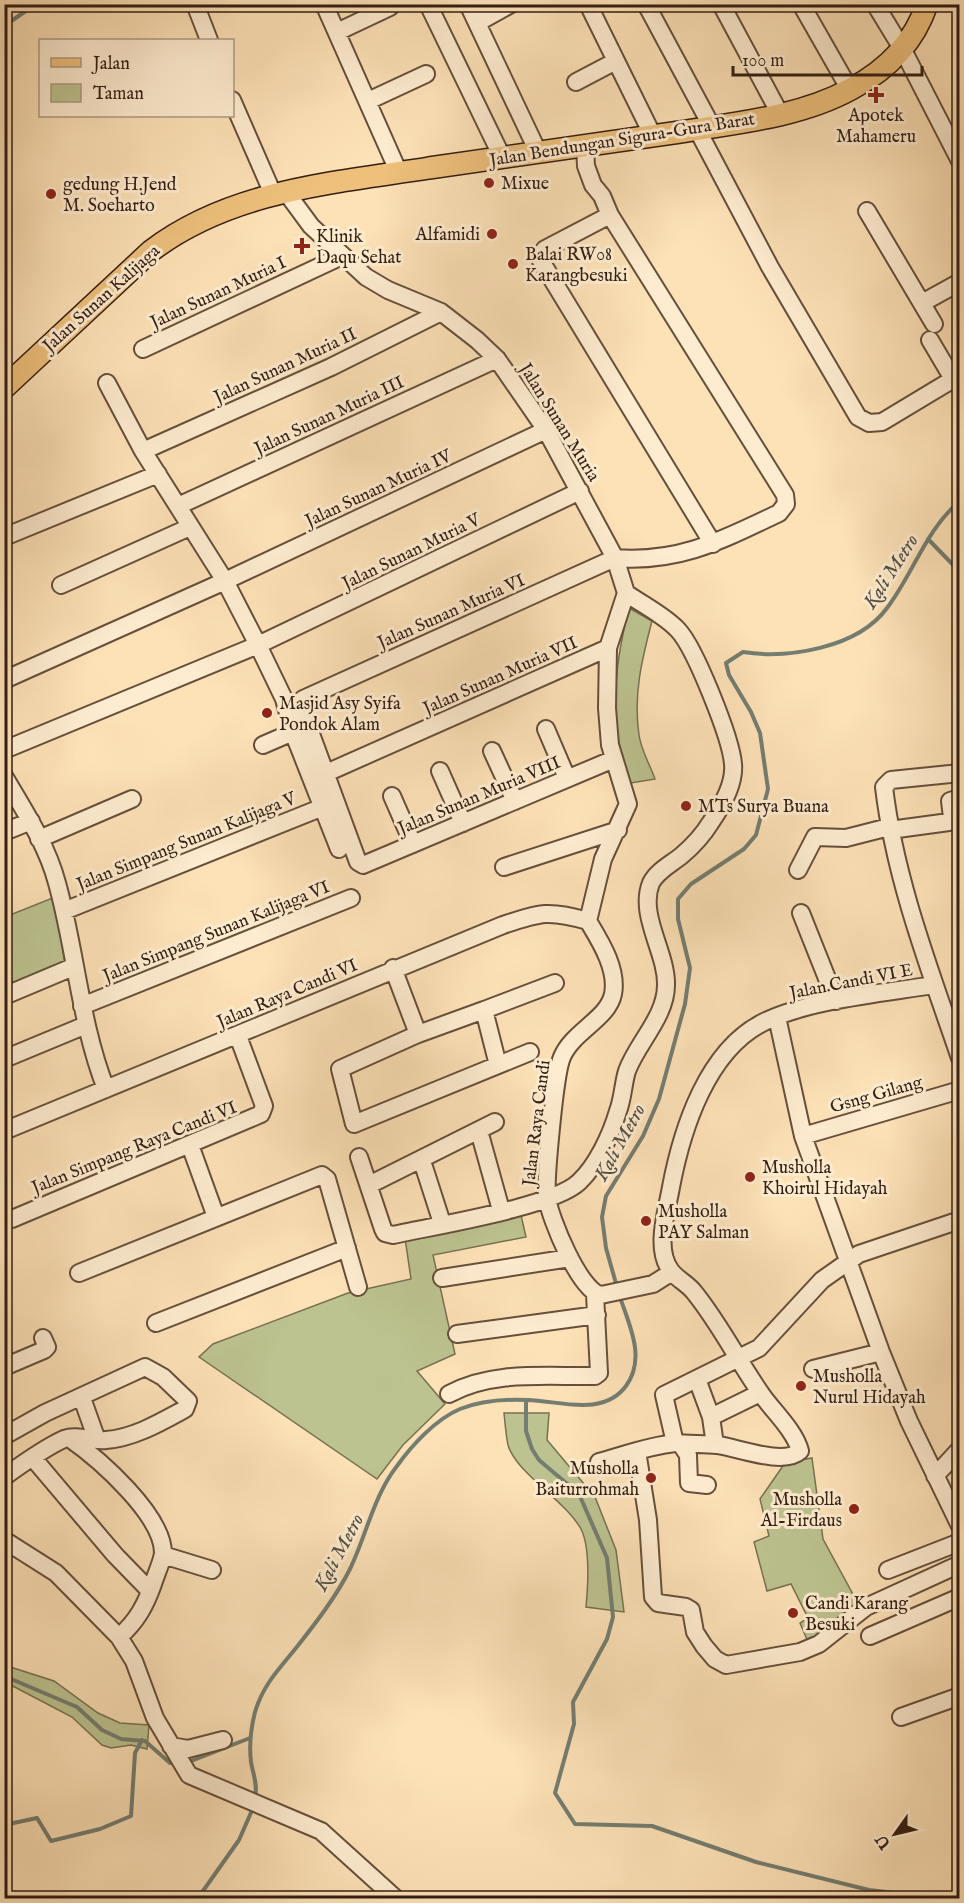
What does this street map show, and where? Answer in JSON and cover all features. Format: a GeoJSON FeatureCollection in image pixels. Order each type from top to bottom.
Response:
{"type":"FeatureCollection","features":[{"type":"Feature","properties":{"kind":"main road","name":"Jalan Bendungan Sigura-Gura Barat"},"geometry":{"type":"LineString","coordinates":[[280,193],[538,152],[586,151],[653,136],[780,114],[850,90],[903,50],[918,29],[927,4]]}},
{"type":"Feature","properties":{"kind":"main road","name":"Jalan Sunan Kalijaga"},"geometry":{"type":"LineString","coordinates":[[4,388],[125,274],[168,238],[219,212],[280,193]]}},
{"type":"Feature","properties":{"kind":"street"},"geometry":{"type":"LineString","coordinates":[[195,4],[209,39]]}},
{"type":"Feature","properties":{"kind":"street"},"geometry":{"type":"LineString","coordinates":[[324,4],[399,173]]}},
{"type":"Feature","properties":{"kind":"street"},"geometry":{"type":"LineString","coordinates":[[428,4],[502,157]]}},
{"type":"Feature","properties":{"kind":"street"},"geometry":{"type":"LineString","coordinates":[[468,4],[538,152]]}},
{"type":"Feature","properties":{"kind":"street"},"geometry":{"type":"LineString","coordinates":[[477,23],[511,4]]}},
{"type":"Feature","properties":{"kind":"street"},"geometry":{"type":"LineString","coordinates":[[588,4],[653,136]]}},
{"type":"Feature","properties":{"kind":"street"},"geometry":{"type":"LineString","coordinates":[[646,4],[770,267],[858,417],[869,423],[882,422],[956,377],[932,332],[922,303],[867,211]]}},
{"type":"Feature","properties":{"kind":"street"},"geometry":{"type":"LineString","coordinates":[[721,4],[780,114]]}},
{"type":"Feature","properties":{"kind":"street"},"geometry":{"type":"LineString","coordinates":[[801,4],[850,90]]}},
{"type":"Feature","properties":{"kind":"street"},"geometry":{"type":"LineString","coordinates":[[875,4],[903,50],[960,161]]}},
{"type":"Feature","properties":{"kind":"street"},"geometry":{"type":"LineString","coordinates":[[337,32],[390,7]]}},
{"type":"Feature","properties":{"kind":"street"},"geometry":{"type":"LineString","coordinates":[[576,82],[616,61]]}},
{"type":"Feature","properties":{"kind":"street"},"geometry":{"type":"LineString","coordinates":[[368,101],[426,74]]}},
{"type":"Feature","properties":{"kind":"street","name":"Jalan Sunan Muria"},"geometry":{"type":"LineString","coordinates":[[234,104],[280,193],[311,226],[376,284],[441,312],[457,322],[497,359],[546,430],[580,491],[615,558],[626,593]]}},
{"type":"Feature","properties":{"kind":"street"},"geometry":{"type":"LineString","coordinates":[[586,151],[586,166],[593,185],[602,196],[610,215],[786,500],[779,513],[713,544],[669,558],[649,560],[615,558]]}},
{"type":"Feature","properties":{"kind":"street"},"geometry":{"type":"LineString","coordinates":[[610,215],[545,249],[540,256],[541,261],[713,544]]}},
{"type":"Feature","properties":{"kind":"street","name":"Jalan Sunan Muria I"},"geometry":{"type":"LineString","coordinates":[[143,349],[342,256]]}},
{"type":"Feature","properties":{"kind":"street"},"geometry":{"type":"LineString","coordinates":[[922,303],[960,282]]}},
{"type":"Feature","properties":{"kind":"street","name":"Jalan Sunan Muria II"},"geometry":{"type":"LineString","coordinates":[[143,451],[331,367],[441,312]]}},
{"type":"Feature","properties":{"kind":"street","name":"Jalan Sunan Muria III"},"geometry":{"type":"LineString","coordinates":[[178,506],[497,359]]}},
{"type":"Feature","properties":{"kind":"street"},"geometry":{"type":"LineString","coordinates":[[107,383],[143,451],[225,581],[258,645],[284,699],[293,732],[339,849]]}},
{"type":"Feature","properties":{"kind":"street","name":"Jalan Sunan Muria IV"},"geometry":{"type":"LineString","coordinates":[[4,680],[225,581],[546,430]]}},
{"type":"Feature","properties":{"kind":"street"},"geometry":{"type":"LineString","coordinates":[[4,537],[158,474]]}},
{"type":"Feature","properties":{"kind":"street","name":"Jalan Sunan Muria V"},"geometry":{"type":"LineString","coordinates":[[4,750],[258,645],[580,491]]}},
{"type":"Feature","properties":{"kind":"street"},"geometry":{"type":"LineString","coordinates":[[61,585],[190,527]]}},
{"type":"Feature","properties":{"kind":"street","name":"Jalan Sunan Muria VI"},"geometry":{"type":"LineString","coordinates":[[324,774],[301,710],[300,704],[303,699],[615,558]]}},
{"type":"Feature","properties":{"kind":"street"},"geometry":{"type":"LineString","coordinates":[[359,1157],[385,1233],[393,1236],[547,1200],[579,1183],[592,1167],[619,1111],[628,1070],[664,1000],[666,987],[665,966],[649,908],[652,883],[663,869],[697,842],[722,804],[731,783],[733,764],[727,737],[687,643],[672,624],[626,593],[608,648],[607,708],[614,759],[628,804],[603,859],[588,921]]}},
{"type":"Feature","properties":{"kind":"street","name":"Jalan Sunan Muria VII"},"geometry":{"type":"LineString","coordinates":[[324,774],[608,648]]}},
{"type":"Feature","properties":{"kind":"street"},"geometry":{"type":"LineString","coordinates":[[546,729],[567,778]]}},
{"type":"Feature","properties":{"kind":"street"},"geometry":{"type":"LineString","coordinates":[[263,745],[293,732]]}},
{"type":"Feature","properties":{"kind":"street"},"geometry":{"type":"LineString","coordinates":[[492,751],[515,801]]}},
{"type":"Feature","properties":{"kind":"street","name":"Jalan Sunan Muria VIII"},"geometry":{"type":"LineString","coordinates":[[324,774],[360,864],[614,759]]}},
{"type":"Feature","properties":{"kind":"street"},"geometry":{"type":"LineString","coordinates":[[441,771],[463,823]]}},
{"type":"Feature","properties":{"kind":"street"},"geometry":{"type":"LineString","coordinates":[[960,773],[887,782],[884,787],[889,829],[933,985],[960,1058]]}},
{"type":"Feature","properties":{"kind":"street"},"geometry":{"type":"LineString","coordinates":[[4,776],[31,821],[56,880],[64,911],[73,968],[89,1004],[86,1025],[106,1089]]}},
{"type":"Feature","properties":{"kind":"street"},"geometry":{"type":"LineString","coordinates":[[392,796],[413,844]]}},
{"type":"Feature","properties":{"kind":"street"},"geometry":{"type":"LineString","coordinates":[[798,870],[814,837],[846,838],[889,829],[949,822],[950,801],[960,798]]}},
{"type":"Feature","properties":{"kind":"street"},"geometry":{"type":"LineString","coordinates":[[39,839],[132,799]]}},
{"type":"Feature","properties":{"kind":"street","name":"Jalan Simpang Sunan Kalijaga V"},"geometry":{"type":"LineString","coordinates":[[64,911],[323,807]]}},
{"type":"Feature","properties":{"kind":"street"},"geometry":{"type":"LineString","coordinates":[[4,832],[31,821]]}},
{"type":"Feature","properties":{"kind":"street"},"geometry":{"type":"LineString","coordinates":[[504,867],[618,830]]}},
{"type":"Feature","properties":{"kind":"street","name":"Jalan Simpang Sunan Kalijaga VI"},"geometry":{"type":"LineString","coordinates":[[89,1004],[351,898]]}},
{"type":"Feature","properties":{"kind":"street","name":"Jalan Raya Candi VI"},"geometry":{"type":"LineString","coordinates":[[4,1131],[238,1036],[459,941],[536,914],[561,913],[588,921]]}},
{"type":"Feature","properties":{"kind":"street"},"geometry":{"type":"LineString","coordinates":[[801,913],[836,1001]]}},
{"type":"Feature","properties":{"kind":"street","name":"Jalan Raya Candi"},"geometry":{"type":"LineString","coordinates":[[588,921],[610,967],[613,993],[605,1011],[583,1029],[562,1057],[549,1162],[547,1200],[570,1258],[593,1290]]}},
{"type":"Feature","properties":{"kind":"street"},"geometry":{"type":"LineString","coordinates":[[4,996],[73,968]]}},
{"type":"Feature","properties":{"kind":"street"},"geometry":{"type":"LineString","coordinates":[[393,968],[418,1034]]}},
{"type":"Feature","properties":{"kind":"street"},"geometry":{"type":"LineString","coordinates":[[530,1052],[354,1124],[340,1069],[418,1034],[555,982]]}},
{"type":"Feature","properties":{"kind":"street","name":"Jalan.Candi VI E"},"geometry":{"type":"LineString","coordinates":[[672,1272],[665,1259],[663,1242],[676,1164],[692,1107],[711,1075],[733,1046],[753,1029],[777,1017],[836,1001],[933,985]]}},
{"type":"Feature","properties":{"kind":"street"},"geometry":{"type":"LineString","coordinates":[[484,1010],[498,1065]]}},
{"type":"Feature","properties":{"kind":"street"},"geometry":{"type":"LineString","coordinates":[[777,1017],[803,1136],[850,1260],[881,1352],[935,1476],[960,1526]]}},
{"type":"Feature","properties":{"kind":"street"},"geometry":{"type":"LineString","coordinates":[[4,1059],[86,1025]]}},
{"type":"Feature","properties":{"kind":"street","name":"Jalan Simpang Raya Candi VI"},"geometry":{"type":"LineString","coordinates":[[12,1219],[257,1117],[263,1112],[264,1106],[238,1036]]}},
{"type":"Feature","properties":{"kind":"street","name":"Gsng Gilang"},"geometry":{"type":"LineString","coordinates":[[803,1136],[960,1090]]}},
{"type":"Feature","properties":{"kind":"street"},"geometry":{"type":"LineString","coordinates":[[369,1185],[495,1122]]}},
{"type":"Feature","properties":{"kind":"street"},"geometry":{"type":"LineString","coordinates":[[481,1138],[501,1210]]}},
{"type":"Feature","properties":{"kind":"street"},"geometry":{"type":"LineString","coordinates":[[190,1145],[216,1217]]}},
{"type":"Feature","properties":{"kind":"street"},"geometry":{"type":"LineString","coordinates":[[423,1167],[442,1224]]}},
{"type":"Feature","properties":{"kind":"street"},"geometry":{"type":"LineString","coordinates":[[79,1273],[322,1175],[327,1179],[358,1287]]}},
{"type":"Feature","properties":{"kind":"street"},"geometry":{"type":"LineString","coordinates":[[707,1485],[689,1483],[688,1455],[678,1443],[663,1396],[739,1358],[771,1337],[822,1280],[850,1260],[960,1220]]}},
{"type":"Feature","properties":{"kind":"street"},"geometry":{"type":"LineString","coordinates":[[156,1323],[347,1248]]}},
{"type":"Feature","properties":{"kind":"street"},"geometry":{"type":"LineString","coordinates":[[442,1278],[570,1258]]}},
{"type":"Feature","properties":{"kind":"street"},"geometry":{"type":"LineString","coordinates":[[449,1394],[468,1384],[487,1379],[595,1376],[601,1369],[592,1315],[593,1290],[642,1287],[653,1284],[672,1272],[695,1293],[760,1393],[791,1434],[800,1451],[790,1456],[770,1456],[715,1445],[678,1443],[645,1447],[599,1462]]}},
{"type":"Feature","properties":{"kind":"street"},"geometry":{"type":"LineString","coordinates":[[456,1334],[592,1315]]}},
{"type":"Feature","properties":{"kind":"street"},"geometry":{"type":"LineString","coordinates":[[4,1367],[44,1350],[47,1347],[43,1338]]}},
{"type":"Feature","properties":{"kind":"street"},"geometry":{"type":"LineString","coordinates":[[813,1369],[881,1352]]}},
{"type":"Feature","properties":{"kind":"street"},"geometry":{"type":"LineString","coordinates":[[4,1436],[45,1413],[82,1398],[145,1367],[163,1377],[188,1401],[185,1409],[154,1425],[120,1438],[97,1440],[69,1438],[4,1477]]}},
{"type":"Feature","properties":{"kind":"street"},"geometry":{"type":"LineString","coordinates":[[697,1379],[711,1417],[715,1445]]}},
{"type":"Feature","properties":{"kind":"street"},"geometry":{"type":"LineString","coordinates":[[711,1417],[760,1393]]}},
{"type":"Feature","properties":{"kind":"street"},"geometry":{"type":"LineString","coordinates":[[82,1398],[97,1440]]}},
{"type":"Feature","properties":{"kind":"street"},"geometry":{"type":"LineString","coordinates":[[69,1438],[93,1456],[156,1524],[163,1555],[139,1616],[119,1637]]}},
{"type":"Feature","properties":{"kind":"street"},"geometry":{"type":"LineString","coordinates":[[935,1476],[960,1449]]}},
{"type":"Feature","properties":{"kind":"street"},"geometry":{"type":"LineString","coordinates":[[637,1451],[648,1520],[653,1597],[658,1603],[686,1607],[691,1610],[695,1632],[715,1659],[726,1665],[800,1652],[819,1644],[866,1607],[960,1564]]}},
{"type":"Feature","properties":{"kind":"street"},"geometry":{"type":"LineString","coordinates":[[33,1458],[115,1555],[150,1591]]}},
{"type":"Feature","properties":{"kind":"street"},"geometry":{"type":"LineString","coordinates":[[4,1540],[56,1573],[119,1637],[134,1661],[152,1710],[187,1773],[193,1778],[321,1831],[395,1899]]}},
{"type":"Feature","properties":{"kind":"street"},"geometry":{"type":"LineString","coordinates":[[888,1570],[960,1542]]}},
{"type":"Feature","properties":{"kind":"street"},"geometry":{"type":"LineString","coordinates":[[163,1555],[212,1570]]}},
{"type":"Feature","properties":{"kind":"street"},"geometry":{"type":"LineString","coordinates":[[870,1636],[960,1597]]}},
{"type":"Feature","properties":{"kind":"street"},"geometry":{"type":"LineString","coordinates":[[901,1717],[960,1696]]}},
{"type":"Feature","properties":{"kind":"street"},"geometry":{"type":"LineString","coordinates":[[173,1749],[188,1749],[224,1740]]}},
{"type":"Feature","properties":{"kind":"green space"},"geometry":{"type":"Polygon","coordinates":[[[629,608],[652,621],[642,663],[637,720],[640,741],[655,779],[631,783],[618,739],[615,696],[620,652],[629,608]]]}},
{"type":"Feature","properties":{"kind":"green space"},"geometry":{"type":"Polygon","coordinates":[[[55,897],[65,964],[5,988],[5,917],[55,897]]]}},
{"type":"Feature","properties":{"kind":"green space"},"geometry":{"type":"Polygon","coordinates":[[[520,1211],[526,1237],[433,1255],[455,1354],[417,1371],[445,1404],[403,1445],[377,1479],[199,1357],[213,1344],[348,1293],[411,1279],[405,1238],[520,1211]]]}},
{"type":"Feature","properties":{"kind":"green space"},"geometry":{"type":"Polygon","coordinates":[[[504,1413],[549,1413],[547,1440],[595,1497],[616,1550],[624,1612],[586,1607],[588,1557],[581,1529],[574,1518],[530,1476],[513,1455],[508,1445],[504,1413]]]}},
{"type":"Feature","properties":{"kind":"green space"},"geometry":{"type":"Polygon","coordinates":[[[812,1458],[823,1539],[861,1609],[809,1644],[800,1623],[808,1618],[791,1584],[767,1591],[754,1542],[769,1536],[760,1499],[785,1463],[812,1458]]]}},
{"type":"Feature","properties":{"kind":"green space"},"geometry":{"type":"Polygon","coordinates":[[[4,1665],[54,1681],[98,1713],[120,1723],[149,1725],[147,1749],[131,1745],[111,1748],[102,1745],[72,1717],[5,1682],[4,1665]]]}},
{"type":"Feature","properties":{"kind":"waterway"},"geometry":{"type":"LineString","coordinates":[[4,26],[36,4]]}},
{"type":"Feature","properties":{"kind":"waterway","name":"Kali Metro"},"geometry":{"type":"LineString","coordinates":[[617,1287],[606,1248],[602,1217],[606,1196],[643,1136],[659,1099],[685,1004],[690,968],[678,919],[678,899],[691,884],[744,849],[756,835],[768,789],[760,733],[751,712],[729,675],[726,663],[743,652],[761,654],[801,652],[821,648],[859,633],[887,608],[929,538],[948,512],[960,501]]}},
{"type":"Feature","properties":{"kind":"waterway"},"geometry":{"type":"LineString","coordinates":[[928,539],[960,572]]}},
{"type":"Feature","properties":{"kind":"waterway","name":"Kali Metro"},"geometry":{"type":"LineString","coordinates":[[255,1797],[256,1784],[250,1743],[258,1702],[272,1678],[332,1600],[356,1556],[389,1477],[417,1441],[433,1426],[451,1413],[468,1406],[511,1400],[580,1405],[593,1404],[616,1396],[626,1386],[635,1363],[634,1340],[619,1294]]}},
{"type":"Feature","properties":{"kind":"waterway"},"geometry":{"type":"LineString","coordinates":[[526,1400],[526,1431],[532,1449],[539,1460],[579,1494],[607,1558],[613,1617],[607,1639],[573,1702],[574,1724],[555,1793],[575,1824],[652,1826],[756,1862],[869,1890],[940,1898]]}},
{"type":"Feature","properties":{"kind":"waterway"},"geometry":{"type":"LineString","coordinates":[[4,1676],[77,1707],[102,1730],[121,1739],[145,1741],[170,1763],[176,1763]]}},
{"type":"Feature","properties":{"kind":"waterway"},"geometry":{"type":"LineString","coordinates":[[186,1763],[250,1738]]}},
{"type":"Feature","properties":{"kind":"waterway"},"geometry":{"type":"LineString","coordinates":[[4,1825],[37,1818],[51,1841],[100,1829],[131,1816],[135,1753],[142,1740]]}},
{"type":"Feature","properties":{"kind":"waterway","name":"Kali Metro"},"geometry":{"type":"LineString","coordinates":[[198,1898],[239,1840],[253,1808]]}},
{"type":"Feature","properties":{"kind":"place","name":"Apotek Mahameru"},"geometry":{"type":"Point","coordinates":[876,95]}},
{"type":"Feature","properties":{"kind":"place","name":"Mixue"},"geometry":{"type":"Point","coordinates":[489,183]}},
{"type":"Feature","properties":{"kind":"place","name":"gedung H.Jend M. Soeharto"},"geometry":{"type":"Point","coordinates":[51,194]}},
{"type":"Feature","properties":{"kind":"place","name":"Alfamidi"},"geometry":{"type":"Point","coordinates":[492,234]}},
{"type":"Feature","properties":{"kind":"place","name":"Klinik Daqu Sehat"},"geometry":{"type":"Point","coordinates":[302,246]}},
{"type":"Feature","properties":{"kind":"place","name":"Balai RW08 Karangbesuki"},"geometry":{"type":"Point","coordinates":[513,264]}},
{"type":"Feature","properties":{"kind":"place","name":"Masjid Asy Syifa Pondok Alam"},"geometry":{"type":"Point","coordinates":[267,713]}},
{"type":"Feature","properties":{"kind":"place","name":"MTs Surya Buana"},"geometry":{"type":"Point","coordinates":[686,806]}},
{"type":"Feature","properties":{"kind":"place","name":"Musholla Khoirul Hidayah"},"geometry":{"type":"Point","coordinates":[750,1177]}},
{"type":"Feature","properties":{"kind":"place","name":"Musholla PAY Salman"},"geometry":{"type":"Point","coordinates":[646,1221]}},
{"type":"Feature","properties":{"kind":"place","name":"Musholla Nurul Hidayah"},"geometry":{"type":"Point","coordinates":[801,1386]}},
{"type":"Feature","properties":{"kind":"place","name":"Musholla Baiturrohmah"},"geometry":{"type":"Point","coordinates":[651,1478]}},
{"type":"Feature","properties":{"kind":"place","name":"Musholla Al-Firdaus"},"geometry":{"type":"Point","coordinates":[854,1509]}},
{"type":"Feature","properties":{"kind":"place","name":"Candi Karang Besuki"},"geometry":{"type":"Point","coordinates":[793,1613]}}]}
